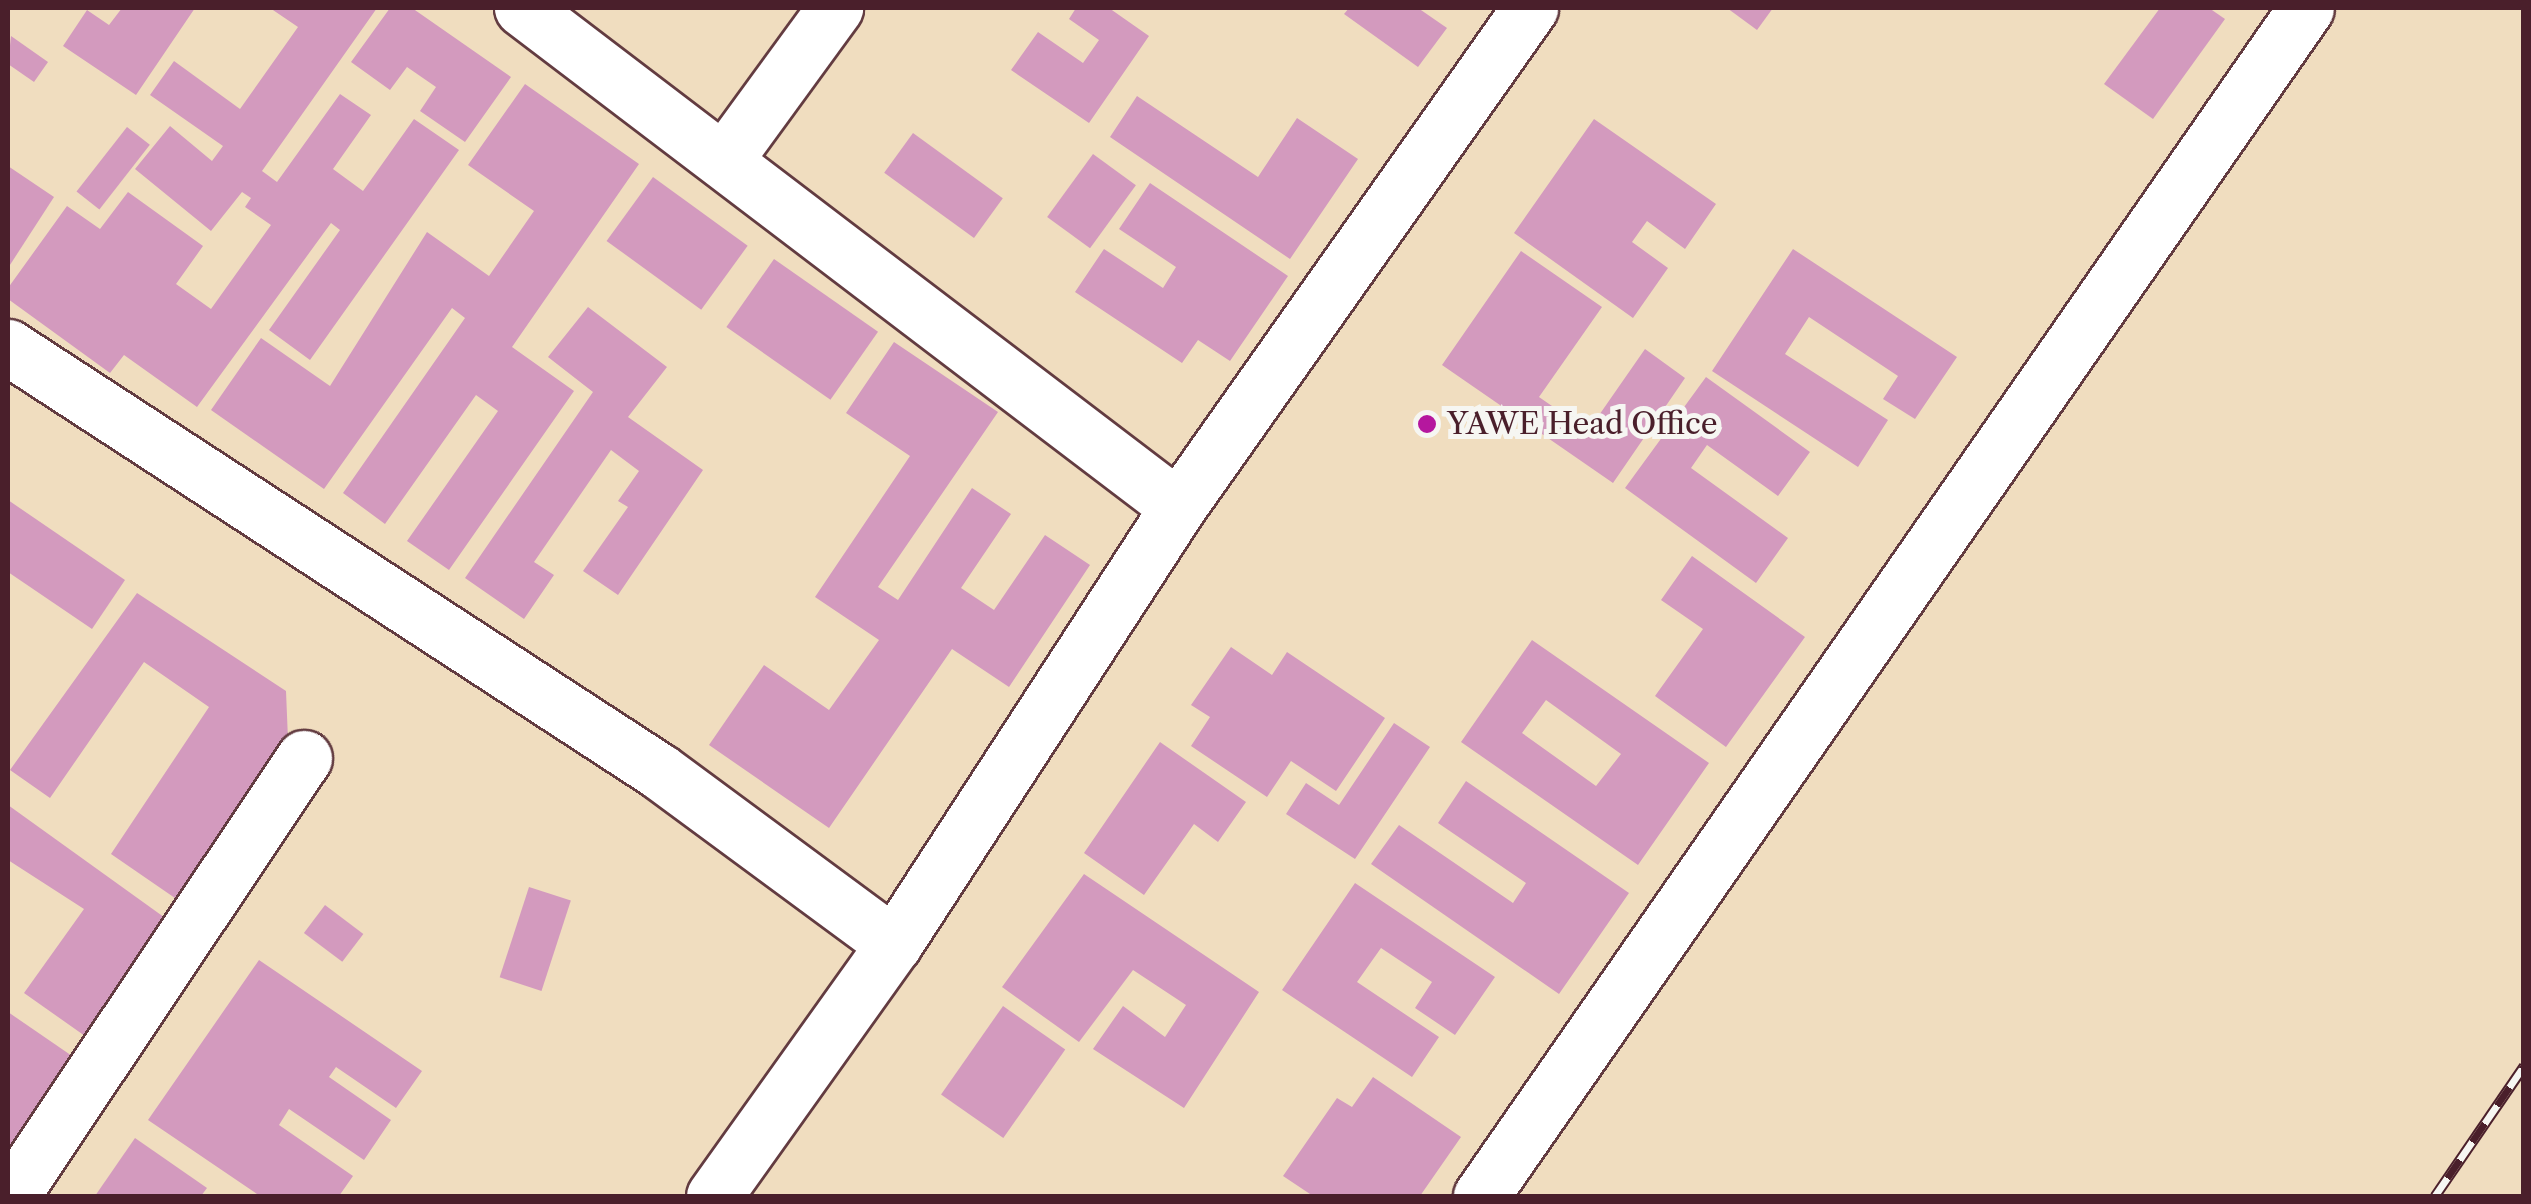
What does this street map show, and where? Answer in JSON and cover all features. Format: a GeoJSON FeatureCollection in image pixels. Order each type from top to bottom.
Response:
{"type":"FeatureCollection","features":[{"type":"Feature","properties":{"kind":"street"},"geometry":{"type":"LineString","coordinates":[[522,8],[1178,508]]}},
{"type":"Feature","properties":{"kind":"street"},"geometry":{"type":"LineString","coordinates":[[724,160],[836,8]]}},
{"type":"Feature","properties":{"kind":"street"},"geometry":{"type":"LineString","coordinates":[[714,1196],[894,944],[1178,508],[1530,8]]}},
{"type":"Feature","properties":{"kind":"street"},"geometry":{"type":"LineString","coordinates":[[1480,1196],[2306,8]]}},
{"type":"Feature","properties":{"kind":"street"},"geometry":{"type":"LineString","coordinates":[[8,347],[659,770],[894,944]]}},
{"type":"Feature","properties":{"kind":"street"},"geometry":{"type":"LineString","coordinates":[[10,1196],[304,758]]}},
{"type":"Feature","properties":{"kind":"building"},"geometry":{"type":"Polygon","coordinates":[[[122,8],[195,8],[136,95],[63,46],[87,10],[109,25],[122,8]]]}},
{"type":"Feature","properties":{"kind":"building"},"geometry":{"type":"Polygon","coordinates":[[[270,8],[377,8],[262,171],[277,182],[340,94],[371,115],[333,169],[363,191],[414,119],[459,150],[310,360],[269,330],[340,230],[331,223],[197,407],[124,355],[110,373],[8,299],[8,288],[67,206],[100,229],[128,192],[203,246],[176,284],[211,309],[271,225],[245,207],[251,198],[242,192],[211,231],[135,169],[170,126],[212,161],[223,146],[150,95],[174,61],[240,109],[298,27],[270,8]]]}},
{"type":"Feature","properties":{"kind":"building"},"geometry":{"type":"Polygon","coordinates":[[[390,8],[412,8],[511,77],[465,142],[420,111],[436,87],[407,67],[390,90],[351,62],[390,8]]]}},
{"type":"Feature","properties":{"kind":"building"},"geometry":{"type":"Polygon","coordinates":[[[1076,8],[1109,8],[1149,36],[1089,123],[1011,70],[1038,32],[1083,63],[1099,40],[1069,19],[1076,8]]]}},
{"type":"Feature","properties":{"kind":"building"},"geometry":{"type":"Polygon","coordinates":[[[1349,8],[1418,8],[1447,28],[1418,67],[1344,14],[1349,8]]]}},
{"type":"Feature","properties":{"kind":"building"},"geometry":{"type":"Polygon","coordinates":[[[1727,8],[1773,8],[1757,30],[1727,8]]]}},
{"type":"Feature","properties":{"kind":"building"},"geometry":{"type":"Polygon","coordinates":[[[2160,8],[2209,8],[2225,19],[2153,119],[2104,84],[2160,8]]]}},
{"type":"Feature","properties":{"kind":"building"},"geometry":{"type":"Polygon","coordinates":[[[11,36],[48,62],[34,82],[8,64],[11,36]]]}},
{"type":"Feature","properties":{"kind":"building"},"geometry":{"type":"Polygon","coordinates":[[[525,84],[639,164],[512,347],[574,391],[449,570],[407,541],[498,411],[476,395],[385,524],[343,493],[465,318],[452,308],[324,489],[211,410],[261,338],[330,386],[427,232],[489,276],[534,211],[468,165],[525,84]]]}},
{"type":"Feature","properties":{"kind":"building"},"geometry":{"type":"Polygon","coordinates":[[[1137,96],[1258,177],[1297,118],[1358,159],[1290,259],[1110,137],[1137,96]]]}},
{"type":"Feature","properties":{"kind":"building"},"geometry":{"type":"Polygon","coordinates":[[[1594,119],[1716,204],[1685,249],[1647,221],[1632,242],[1668,268],[1633,318],[1514,233],[1594,119]]]}},
{"type":"Feature","properties":{"kind":"building"},"geometry":{"type":"Polygon","coordinates":[[[127,127],[150,145],[99,209],[77,192],[127,127]]]}},
{"type":"Feature","properties":{"kind":"building"},"geometry":{"type":"Polygon","coordinates":[[[913,133],[1003,198],[974,238],[884,173],[913,133]]]}},
{"type":"Feature","properties":{"kind":"building"},"geometry":{"type":"Polygon","coordinates":[[[1093,154],[1136,185],[1090,248],[1047,217],[1093,154]]]}},
{"type":"Feature","properties":{"kind":"building"},"geometry":{"type":"Polygon","coordinates":[[[8,166],[54,197],[8,268],[8,166]]]}},
{"type":"Feature","properties":{"kind":"building"},"geometry":{"type":"Polygon","coordinates":[[[653,177],[748,246],[701,310],[607,241],[653,177]]]}},
{"type":"Feature","properties":{"kind":"building"},"geometry":{"type":"Polygon","coordinates":[[[1150,183],[1288,276],[1230,361],[1198,340],[1182,363],[1075,292],[1104,249],[1163,288],[1176,267],[1119,229],[1150,183]]]}},
{"type":"Feature","properties":{"kind":"building"},"geometry":{"type":"Polygon","coordinates":[[[1793,249],[1957,357],[1915,419],[1883,399],[1898,376],[1809,317],[1785,354],[1888,420],[1858,467],[1712,371],[1793,249]]]}},
{"type":"Feature","properties":{"kind":"building"},"geometry":{"type":"Polygon","coordinates":[[[1521,251],[1602,307],[1539,397],[1588,431],[1645,349],[1685,378],[1613,483],[1442,365],[1521,251]]]}},
{"type":"Feature","properties":{"kind":"building"},"geometry":{"type":"Polygon","coordinates":[[[774,259],[878,332],[830,400],[726,327],[774,259]]]}},
{"type":"Feature","properties":{"kind":"building"},"geometry":{"type":"Polygon","coordinates":[[[588,307],[667,367],[628,417],[703,470],[618,595],[583,571],[628,507],[618,501],[639,471],[611,450],[534,562],[554,575],[524,619],[465,578],[593,392],[548,357],[588,307]]]}},
{"type":"Feature","properties":{"kind":"building"},"geometry":{"type":"Polygon","coordinates":[[[894,342],[998,412],[878,587],[898,600],[972,488],[1011,514],[961,588],[994,610],[1045,535],[1090,565],[1009,687],[952,649],[829,828],[709,745],[764,665],[829,710],[879,640],[815,597],[910,456],[846,413],[894,342]]]}},
{"type":"Feature","properties":{"kind":"building"},"geometry":{"type":"Polygon","coordinates":[[[1706,377],[1810,452],[1778,496],[1707,445],[1691,468],[1788,538],[1756,583],[1625,488],[1706,377]]]}},
{"type":"Feature","properties":{"kind":"building"},"geometry":{"type":"Polygon","coordinates":[[[8,500],[125,580],[92,629],[8,572],[8,500]]]}},
{"type":"Feature","properties":{"kind":"building"},"geometry":{"type":"Polygon","coordinates":[[[1692,556],[1805,637],[1726,747],[1655,696],[1703,629],[1661,600],[1692,556]]]}},
{"type":"Feature","properties":{"kind":"building"},"geometry":{"type":"Polygon","coordinates":[[[137,593],[286,691],[289,764],[188,907],[111,854],[209,707],[144,662],[50,798],[10,770],[137,593]]]}},
{"type":"Feature","properties":{"kind":"building"},"geometry":{"type":"Polygon","coordinates":[[[1532,640],[1709,763],[1638,865],[1461,742],[1532,640]],[[1546,700],[1522,733],[1596,786],[1621,754],[1546,700]]]}},
{"type":"Feature","properties":{"kind":"building"},"geometry":{"type":"Polygon","coordinates":[[[1231,647],[1272,675],[1287,652],[1385,718],[1336,791],[1291,761],[1267,797],[1191,746],[1210,717],[1191,705],[1231,647]]]}},
{"type":"Feature","properties":{"kind":"building"},"geometry":{"type":"Polygon","coordinates":[[[1394,723],[1430,747],[1355,859],[1286,814],[1306,783],[1339,805],[1394,723]]]}},
{"type":"Feature","properties":{"kind":"building"},"geometry":{"type":"Polygon","coordinates":[[[1160,742],[1246,802],[1218,842],[1194,824],[1144,895],[1084,853],[1160,742]]]}},
{"type":"Feature","properties":{"kind":"building"},"geometry":{"type":"Polygon","coordinates":[[[1466,781],[1629,893],[1559,994],[1371,864],[1399,825],[1513,903],[1526,883],[1438,823],[1466,781]]]}},
{"type":"Feature","properties":{"kind":"building"},"geometry":{"type":"Polygon","coordinates":[[[8,805],[168,920],[85,1036],[24,993],[84,909],[8,860],[8,805]]]}},
{"type":"Feature","properties":{"kind":"building"},"geometry":{"type":"Polygon","coordinates":[[[1084,874],[1259,992],[1184,1108],[1093,1049],[1123,1006],[1165,1037],[1186,1005],[1133,970],[1079,1042],[1002,987],[1084,874]]]}},
{"type":"Feature","properties":{"kind":"building"},"geometry":{"type":"Polygon","coordinates":[[[1355,883],[1495,977],[1455,1035],[1415,1008],[1432,982],[1381,948],[1357,982],[1439,1037],[1412,1077],[1282,990],[1355,883]]]}},
{"type":"Feature","properties":{"kind":"building"},"geometry":{"type":"Polygon","coordinates":[[[529,887],[571,901],[541,991],[500,977],[529,887]]]}},
{"type":"Feature","properties":{"kind":"building"},"geometry":{"type":"Polygon","coordinates":[[[325,905],[363,934],[342,962],[304,933],[325,905]]]}},
{"type":"Feature","properties":{"kind":"building"},"geometry":{"type":"Polygon","coordinates":[[[259,960],[422,1071],[396,1108],[336,1067],[329,1077],[391,1120],[364,1160],[289,1109],[279,1125],[353,1176],[339,1196],[260,1196],[148,1120],[259,960]]]}},
{"type":"Feature","properties":{"kind":"building"},"geometry":{"type":"Polygon","coordinates":[[[1003,1006],[1065,1050],[1003,1138],[941,1094],[1003,1006]]]}},
{"type":"Feature","properties":{"kind":"building"},"geometry":{"type":"Polygon","coordinates":[[[8,1012],[91,1069],[8,1172],[8,1012]]]}},
{"type":"Feature","properties":{"kind":"building"},"geometry":{"type":"Polygon","coordinates":[[[1373,1077],[1461,1137],[1420,1196],[1313,1196],[1283,1176],[1337,1098],[1352,1107],[1373,1077]]]}},
{"type":"Feature","properties":{"kind":"building"},"geometry":{"type":"Polygon","coordinates":[[[135,1138],[207,1188],[201,1196],[95,1196],[135,1138]]]}},
{"type":"Feature","properties":{"kind":"railway"},"geometry":{"type":"LineString","coordinates":[[2435,1196],[2524,1066]]}},
{"type":"Feature","properties":{"kind":"place","name":"YAWE Head Office"},"geometry":{"type":"Point","coordinates":[1427,424]}}]}
